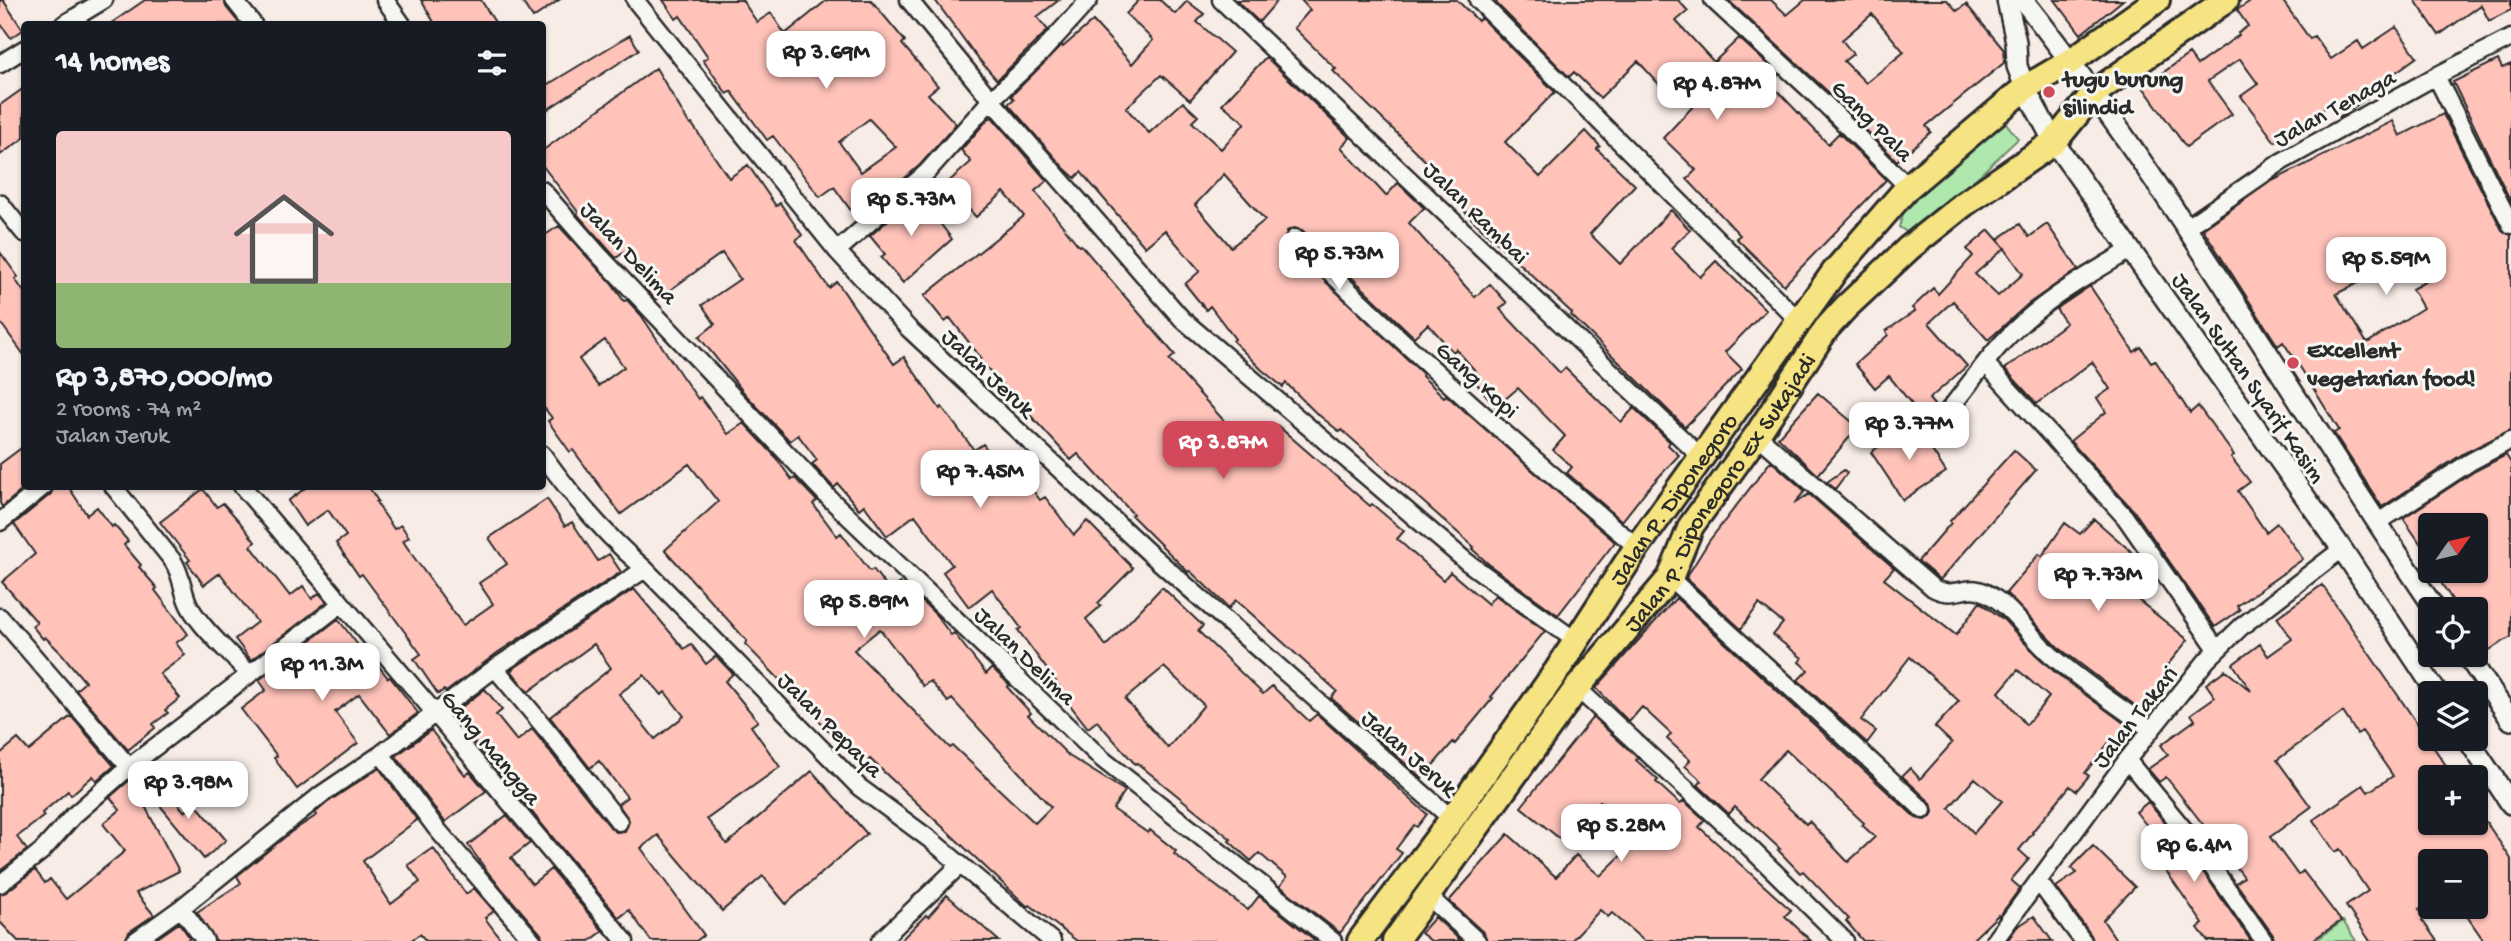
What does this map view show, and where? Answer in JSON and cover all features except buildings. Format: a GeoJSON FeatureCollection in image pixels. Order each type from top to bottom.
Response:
{"type":"FeatureCollection","features":[{"type":"Feature","properties":{"kind":"main road","name":"Jalan P. Diponegoro"},"geometry":{"type":"LineString","coordinates":[[1360,941],[1452,819],[1576,641],[1636,547],[1835,271],[1908,187],[2025,88],[2071,61],[2157,0]]}},
{"type":"Feature","properties":{"kind":"main road","name":"Jalan P. Diponegoro Ex Sukajadi"},"geometry":{"type":"LineString","coordinates":[[1395,941],[1577,688],[1670,578],[1691,526],[1757,435],[1826,329],[1909,248],[1964,204],[2054,142],[2094,93],[2226,0]]}},
{"type":"Feature","properties":{"kind":"street"},"geometry":{"type":"LineString","coordinates":[[69,21],[104,0]]}},
{"type":"Feature","properties":{"kind":"street"},"geometry":{"type":"LineString","coordinates":[[234,0],[251,21]]}},
{"type":"Feature","properties":{"kind":"street"},"geometry":{"type":"LineString","coordinates":[[385,0],[400,21]]}},
{"type":"Feature","properties":{"kind":"street","name":"Jalan Jeruk"},"geometry":{"type":"LineString","coordinates":[[635,0],[837,251],[909,329],[1149,552],[1452,819]]}},
{"type":"Feature","properties":{"kind":"street"},"geometry":{"type":"LineString","coordinates":[[909,0],[991,100],[1182,319],[1467,562],[1576,641]]}},
{"type":"Feature","properties":{"kind":"street"},"geometry":{"type":"LineString","coordinates":[[837,251],[927,172],[991,100],[1040,54],[1089,0]]}},
{"type":"Feature","properties":{"kind":"street","name":"Jalan Rambai"},"geometry":{"type":"LineString","coordinates":[[1221,0],[1702,457]]}},
{"type":"Feature","properties":{"kind":"street"},"geometry":{"type":"LineString","coordinates":[[1478,0],[1799,321]]}},
{"type":"Feature","properties":{"kind":"street","name":"Gang Pala"},"geometry":{"type":"LineString","coordinates":[[1713,0],[1819,98],[1908,187]]}},
{"type":"Feature","properties":{"kind":"street","name":"Jalan Sultan Syarif Kasim"},"geometry":{"type":"LineString","coordinates":[[2007,0],[2016,41],[2017,66],[2025,88],[2054,142],[2342,549],[2429,681]]}},
{"type":"Feature","properties":{"kind":"street"},"geometry":{"type":"LineString","coordinates":[[2023,0],[2071,61],[2187,227],[2376,523],[2427,597]]}},
{"type":"Feature","properties":{"kind":"street","name":"Jalan Tenaga"},"geometry":{"type":"LineString","coordinates":[[2187,227],[2281,162],[2436,76],[2511,38]]}},
{"type":"Feature","properties":{"kind":"street"},"geometry":{"type":"LineString","coordinates":[[0,64],[21,51]]}},
{"type":"Feature","properties":{"kind":"street"},"geometry":{"type":"LineString","coordinates":[[2436,76],[2511,225]]}},
{"type":"Feature","properties":{"kind":"street","name":"Jalan Delima"},"geometry":{"type":"LineString","coordinates":[[546,195],[598,254],[831,500],[1102,759],[1332,941]]}},
{"type":"Feature","properties":{"kind":"street"},"geometry":{"type":"LineString","coordinates":[[0,203],[21,229]]}},
{"type":"Feature","properties":{"kind":"street","name":"Gang Kopi"},"geometry":{"type":"LineString","coordinates":[[1295,238],[1366,307],[1527,454],[1636,547]]}},
{"type":"Feature","properties":{"kind":"street"},"geometry":{"type":"LineString","coordinates":[[1948,411],[2002,343],[2033,313],[2063,290],[2130,250]]}},
{"type":"Feature","properties":{"kind":"street"},"geometry":{"type":"LineString","coordinates":[[1986,364],[2125,517],[2217,649]]}},
{"type":"Feature","properties":{"kind":"street"},"geometry":{"type":"LineString","coordinates":[[1757,435],[1933,588],[1954,594],[1970,589],[1993,597],[2049,653],[2150,729]]}},
{"type":"Feature","properties":{"kind":"street"},"geometry":{"type":"LineString","coordinates":[[2376,523],[2470,462],[2511,440]]}},
{"type":"Feature","properties":{"kind":"street","name":"Jalan Pepaya"},"geometry":{"type":"LineString","coordinates":[[546,459],[577,499],[626,553],[645,569],[859,787],[932,841],[1052,941]]}},
{"type":"Feature","properties":{"kind":"street"},"geometry":{"type":"LineString","coordinates":[[0,522],[39,490]]}},
{"type":"Feature","properties":{"kind":"street"},"geometry":{"type":"LineString","coordinates":[[116,490],[179,571],[193,612],[248,674]]}},
{"type":"Feature","properties":{"kind":"street","name":"Gang Mangga"},"geometry":{"type":"LineString","coordinates":[[245,490],[625,941]]}},
{"type":"Feature","properties":{"kind":"street","name":"Jalan Takari"},"geometry":{"type":"LineString","coordinates":[[1994,941],[2150,729],[2217,649],[2242,626],[2342,549]]}},
{"type":"Feature","properties":{"kind":"street"},"geometry":{"type":"LineString","coordinates":[[135,941],[181,908],[322,794],[381,754],[495,668],[645,569]]}},
{"type":"Feature","properties":{"kind":"street"},"geometry":{"type":"LineString","coordinates":[[1670,578],[1923,810]]}},
{"type":"Feature","properties":{"kind":"street"},"geometry":{"type":"LineString","coordinates":[[0,884],[42,851],[73,816],[129,767],[341,604]]}},
{"type":"Feature","properties":{"kind":"street"},"geometry":{"type":"LineString","coordinates":[[0,617],[129,767]]}},
{"type":"Feature","properties":{"kind":"street"},"geometry":{"type":"LineString","coordinates":[[2475,667],[2511,720]]}},
{"type":"Feature","properties":{"kind":"street"},"geometry":{"type":"LineString","coordinates":[[495,668],[619,822]]}},
{"type":"Feature","properties":{"kind":"street"},"geometry":{"type":"LineString","coordinates":[[1577,688],[1746,844],[1845,941]]}},
{"type":"Feature","properties":{"kind":"street"},"geometry":{"type":"LineString","coordinates":[[2476,751],[2511,804]]}},
{"type":"Feature","properties":{"kind":"street"},"geometry":{"type":"LineString","coordinates":[[381,754],[436,828],[533,941]]}},
{"type":"Feature","properties":{"kind":"street"},"geometry":{"type":"LineString","coordinates":[[2127,760],[2196,844],[2264,941]]}},
{"type":"Feature","properties":{"kind":"street"},"geometry":{"type":"LineString","coordinates":[[880,941],[960,865]]}},
{"type":"Feature","properties":{"kind":"street"},"geometry":{"type":"LineString","coordinates":[[2038,881],[2083,941]]}},
{"type":"Feature","properties":{"kind":"street"},"geometry":{"type":"LineString","coordinates":[[1428,896],[1477,941]]}},
{"type":"Feature","properties":{"kind":"street"},"geometry":{"type":"LineString","coordinates":[[181,908],[205,941]]}},
{"type":"Feature","properties":{"kind":"green space"},"geometry":{"type":"Polygon","coordinates":[[[1997,111],[2018,139],[1936,216],[1910,234],[1899,227],[1905,206],[1997,111]]]}},
{"type":"Feature","properties":{"kind":"green space"},"geometry":{"type":"Polygon","coordinates":[[[2343,921],[2356,941],[2315,941],[2343,921]]]}},
{"type":"Feature","properties":{"kind":"place","name":"tugu burung silindid"},"geometry":{"type":"Point","coordinates":[2049,92]}},
{"type":"Feature","properties":{"kind":"place","name":"Excellent vegetarian food!"},"geometry":{"type":"Point","coordinates":[2293,363]}}]}
